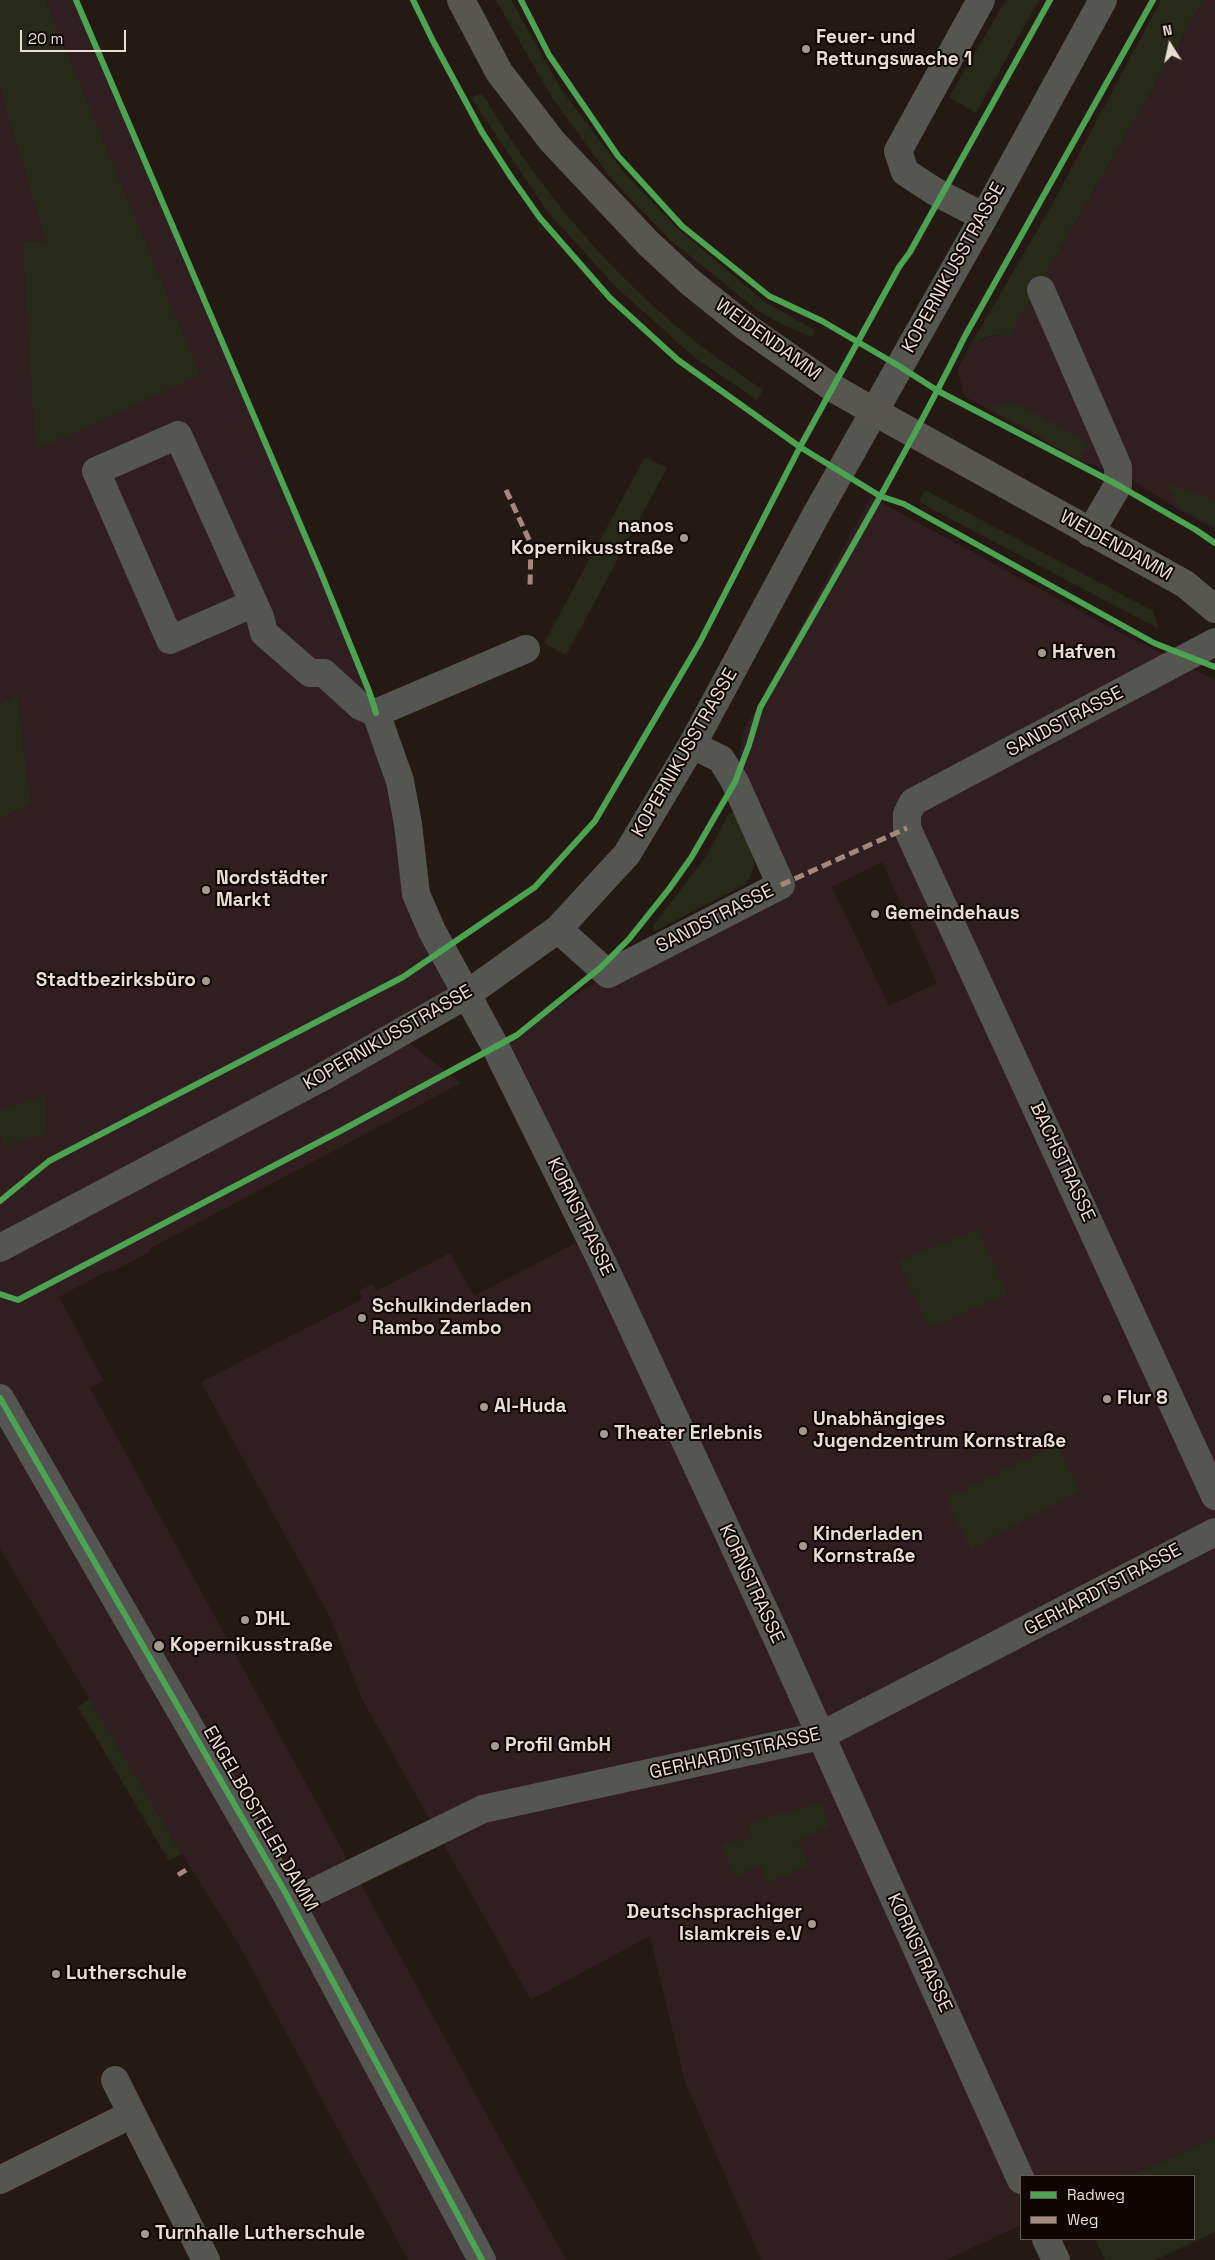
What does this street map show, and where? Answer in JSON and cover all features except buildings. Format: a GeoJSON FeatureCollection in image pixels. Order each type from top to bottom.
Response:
{"type":"FeatureCollection","features":[{"type":"Feature","properties":{"kind":"main road","name":"WEIDENDAMM"},"geometry":{"type":"LineString","coordinates":[[461,0],[499,72],[552,141],[648,243],[690,282],[746,327],[833,388],[1090,533],[1185,584],[1215,609]]}},
{"type":"Feature","properties":{"kind":"street"},"geometry":{"type":"LineString","coordinates":[[981,0],[898,151],[905,172],[934,191],[984,217]]}},
{"type":"Feature","properties":{"kind":"street","name":"KOPERNIKUSSTRASSE"},"geometry":{"type":"LineString","coordinates":[[0,1248],[319,1078],[466,995],[558,929],[627,854],[692,745],[817,513],[984,217],[1103,0]]}},
{"type":"Feature","properties":{"kind":"street"},"geometry":{"type":"LineString","coordinates":[[1041,290],[1118,467],[1118,484],[1090,533]]}},
{"type":"Feature","properties":{"kind":"street"},"geometry":{"type":"LineString","coordinates":[[256,610],[170,640],[96,471],[178,435],[256,610],[264,633],[310,673],[324,673],[360,706],[376,713],[526,649]]}},
{"type":"Feature","properties":{"kind":"street","name":"SANDSTRASSE"},"geometry":{"type":"LineString","coordinates":[[907,828],[907,814],[913,802],[1215,642]]}},
{"type":"Feature","properties":{"kind":"street","name":"KORNSTRASSE"},"geometry":{"type":"LineString","coordinates":[[376,713],[400,781],[408,824],[416,894],[441,952],[495,1046],[604,1264],[1020,2178]]}},
{"type":"Feature","properties":{"kind":"street","name":"SANDSTRASSE"},"geometry":{"type":"LineString","coordinates":[[558,929],[608,974],[781,885],[734,782],[721,759],[692,745]]}},
{"type":"Feature","properties":{"kind":"street","name":"BACHSTRASSE"},"geometry":{"type":"LineString","coordinates":[[907,828],[1215,1496]]}},
{"type":"Feature","properties":{"kind":"street","name":"ENGELBOSTELER DAMM"},"geometry":{"type":"LineString","coordinates":[[0,1398],[291,1903],[482,2260]]}},
{"type":"Feature","properties":{"kind":"street","name":"GERHARDTSTRASSE"},"geometry":{"type":"LineString","coordinates":[[291,1903],[484,1809],[820,1736],[1215,1532]]}},
{"type":"Feature","properties":{"kind":"street"},"geometry":{"type":"LineString","coordinates":[[115,2080],[206,2260]]}},
{"type":"Feature","properties":{"kind":"street"},"geometry":{"type":"LineString","coordinates":[[0,2180],[132,2114]]}},
{"type":"Feature","properties":{"kind":"street"},"geometry":{"type":"LineString","coordinates":[[1046,2240],[1056,2260]]}},
{"type":"Feature","properties":{"kind":"shaded area"},"geometry":{"type":"Polygon","coordinates":[[[0,0],[76,0],[369,691],[416,894],[466,995],[398,1034],[461,1083],[149,1249],[150,1252],[112,1272],[111,1269],[59,1297],[104,1381],[90,1388],[566,2260],[408,2260],[238,1943],[182,1854],[0,1549],[0,818],[31,805],[17,696],[0,704],[0,0]]]}},
{"type":"Feature","properties":{"kind":"shaded area"},"geometry":{"type":"Polygon","coordinates":[[[1204,0],[1215,0],[1215,529],[1178,509],[1129,478],[1076,459],[964,396],[958,370],[967,351],[978,341],[995,335],[1009,337],[1204,0]]]}},
{"type":"Feature","properties":{"kind":"shaded area"},"geometry":{"type":"Polygon","coordinates":[[[871,497],[1121,633],[1215,680],[1215,2138],[1131,2175],[1020,2175],[1020,2225],[946,2260],[761,2260],[685,2082],[650,1936],[531,2000],[362,1699],[331,1619],[201,1382],[363,1299],[359,1291],[372,1284],[376,1291],[450,1253],[474,1296],[589,1236],[495,1046],[608,974],[781,885],[735,782],[743,733],[871,497]],[[882,862],[832,887],[889,1006],[937,983],[882,862]]]}},
{"type":"Feature","properties":{"kind":"green space"},"geometry":{"type":"Polygon","coordinates":[[[0,0],[45,0],[200,375],[37,450],[33,415],[23,242],[46,241],[0,88],[0,0]]]}},
{"type":"Feature","properties":{"kind":"green space"},"geometry":{"type":"Polygon","coordinates":[[[496,0],[511,0],[561,89],[622,170],[678,229],[765,302],[814,330],[812,337],[781,324],[760,312],[669,239],[609,176],[551,96],[496,0]]]}},
{"type":"Feature","properties":{"kind":"green space"},"geometry":{"type":"Polygon","coordinates":[[[1006,0],[1039,0],[976,113],[949,97],[1006,0]]]}},
{"type":"Feature","properties":{"kind":"green space"},"geometry":{"type":"Polygon","coordinates":[[[1161,0],[1204,0],[1009,337],[997,335],[986,337],[971,346],[967,351],[1048,212],[1161,0]]]}},
{"type":"Feature","properties":{"kind":"green space"},"geometry":{"type":"Polygon","coordinates":[[[482,93],[527,163],[579,230],[669,320],[701,346],[763,390],[757,400],[694,357],[615,286],[547,211],[471,98],[482,93]]]}},
{"type":"Feature","properties":{"kind":"green space"},"geometry":{"type":"Polygon","coordinates":[[[1015,402],[1089,443],[1079,459],[981,403],[995,407],[1015,402]]]}},
{"type":"Feature","properties":{"kind":"green space"},"geometry":{"type":"Polygon","coordinates":[[[645,457],[667,468],[566,655],[544,643],[645,457]]]}},
{"type":"Feature","properties":{"kind":"green space"},"geometry":{"type":"Polygon","coordinates":[[[1164,483],[1215,499],[1215,526],[1180,508],[1164,483]]]}},
{"type":"Feature","properties":{"kind":"green space"},"geometry":{"type":"Polygon","coordinates":[[[925,490],[1153,611],[1159,629],[919,502],[925,490]]]}},
{"type":"Feature","properties":{"kind":"green space"},"geometry":{"type":"Polygon","coordinates":[[[17,695],[31,805],[0,818],[0,704],[17,695]]]}},
{"type":"Feature","properties":{"kind":"green space"},"geometry":{"type":"Polygon","coordinates":[[[729,813],[735,813],[752,849],[754,858],[750,876],[744,885],[655,931],[653,926],[707,855],[729,813]]]}},
{"type":"Feature","properties":{"kind":"green space"},"geometry":{"type":"Polygon","coordinates":[[[46,1096],[45,1134],[3,1146],[0,1134],[0,1109],[46,1096]]]}},
{"type":"Feature","properties":{"kind":"green space"},"geometry":{"type":"Polygon","coordinates":[[[978,1229],[1008,1294],[929,1328],[898,1261],[978,1229]]]}},
{"type":"Feature","properties":{"kind":"green space"},"geometry":{"type":"Polygon","coordinates":[[[1057,1444],[1080,1491],[971,1549],[946,1499],[1057,1444]]]}},
{"type":"Feature","properties":{"kind":"green space"},"geometry":{"type":"Polygon","coordinates":[[[90,1699],[182,1854],[169,1861],[78,1707],[90,1699]]]}},
{"type":"Feature","properties":{"kind":"green space"},"geometry":{"type":"Polygon","coordinates":[[[822,1804],[830,1826],[798,1841],[809,1865],[768,1883],[760,1866],[735,1876],[721,1845],[752,1838],[748,1822],[822,1804]]]}},
{"type":"Feature","properties":{"kind":"green space"},"geometry":{"type":"Polygon","coordinates":[[[1215,2138],[1215,2232],[1155,2260],[1105,2260],[1095,2240],[1195,2240],[1195,2175],[1131,2175],[1215,2138]]]}},
{"type":"Feature","properties":{"kind":"marked path"},"geometry":{"type":"LineString","coordinates":[[506,490],[531,544],[530,587]]}},
{"type":"Feature","properties":{"kind":"marked path"},"geometry":{"type":"LineString","coordinates":[[781,885],[907,828]]}},
{"type":"Feature","properties":{"kind":"marked path"},"geometry":{"type":"LineString","coordinates":[[178,1875],[186,1870]]}},
{"type":"Feature","properties":{"kind":"cycle path"},"geometry":{"type":"LineString","coordinates":[[76,0],[321,573],[369,691],[376,713]]}},
{"type":"Feature","properties":{"kind":"cycle path"},"geometry":{"type":"LineString","coordinates":[[413,0],[482,132],[540,218],[610,298],[678,360],[800,447],[880,496],[904,504],[1154,643],[1215,667]]}},
{"type":"Feature","properties":{"kind":"cycle path"},"geometry":{"type":"LineString","coordinates":[[521,0],[549,55],[618,156],[682,226],[769,296],[822,321],[938,391],[1118,485],[1215,543]]}},
{"type":"Feature","properties":{"kind":"cycle path"},"geometry":{"type":"LineString","coordinates":[[0,1201],[49,1161],[403,977],[535,887],[595,821],[700,642],[800,447],[1050,0]]}},
{"type":"Feature","properties":{"kind":"cycle path"},"geometry":{"type":"LineString","coordinates":[[0,1294],[18,1300],[344,1129],[517,1035],[600,968],[629,939],[691,858],[735,782],[760,708],[891,477],[965,336],[1153,0]]}},
{"type":"Feature","properties":{"kind":"cycle path"},"geometry":{"type":"LineString","coordinates":[[0,1398],[285,1892],[482,2260]]}},
{"type":"Feature","properties":{"kind":"place","name":"Feuer- und Rettungswache 1"},"geometry":{"type":"Point","coordinates":[806,49]}},
{"type":"Feature","properties":{"kind":"place","name":"nanos Kopernikusstraße"},"geometry":{"type":"Point","coordinates":[684,538]}},
{"type":"Feature","properties":{"kind":"place","name":"Hafven"},"geometry":{"type":"Point","coordinates":[1042,653]}},
{"type":"Feature","properties":{"kind":"place","name":"Nordstädter Markt"},"geometry":{"type":"Point","coordinates":[206,890]}},
{"type":"Feature","properties":{"kind":"place","name":"Gemeindehaus"},"geometry":{"type":"Point","coordinates":[875,914]}},
{"type":"Feature","properties":{"kind":"place","name":"Stadtbezirksbüro"},"geometry":{"type":"Point","coordinates":[206,981]}},
{"type":"Feature","properties":{"kind":"place","name":"Schulkinderladen Rambo Zambo"},"geometry":{"type":"Point","coordinates":[362,1318]}},
{"type":"Feature","properties":{"kind":"place","name":"Flur 8"},"geometry":{"type":"Point","coordinates":[1107,1399]}},
{"type":"Feature","properties":{"kind":"place","name":"Al-Huda"},"geometry":{"type":"Point","coordinates":[484,1407]}},
{"type":"Feature","properties":{"kind":"place","name":"Unabhängiges Jugendzentrum Kornstraße"},"geometry":{"type":"Point","coordinates":[803,1431]}},
{"type":"Feature","properties":{"kind":"place","name":"Theater Erlebnis"},"geometry":{"type":"Point","coordinates":[604,1434]}},
{"type":"Feature","properties":{"kind":"place","name":"Kinderladen Kornstraße"},"geometry":{"type":"Point","coordinates":[803,1546]}},
{"type":"Feature","properties":{"kind":"place","name":"DHL"},"geometry":{"type":"Point","coordinates":[245,1620]}},
{"type":"Feature","properties":{"kind":"place","name":"Kopernikusstraße"},"geometry":{"type":"Point","coordinates":[159,1646]}},
{"type":"Feature","properties":{"kind":"place","name":"Profil GmbH"},"geometry":{"type":"Point","coordinates":[495,1746]}},
{"type":"Feature","properties":{"kind":"place","name":"Deutschsprachiger Islamkreis e.V"},"geometry":{"type":"Point","coordinates":[812,1924]}},
{"type":"Feature","properties":{"kind":"place","name":"Lutherschule"},"geometry":{"type":"Point","coordinates":[56,1974]}},
{"type":"Feature","properties":{"kind":"place","name":"Turnhalle Lutherschule"},"geometry":{"type":"Point","coordinates":[145,2234]}}]}
